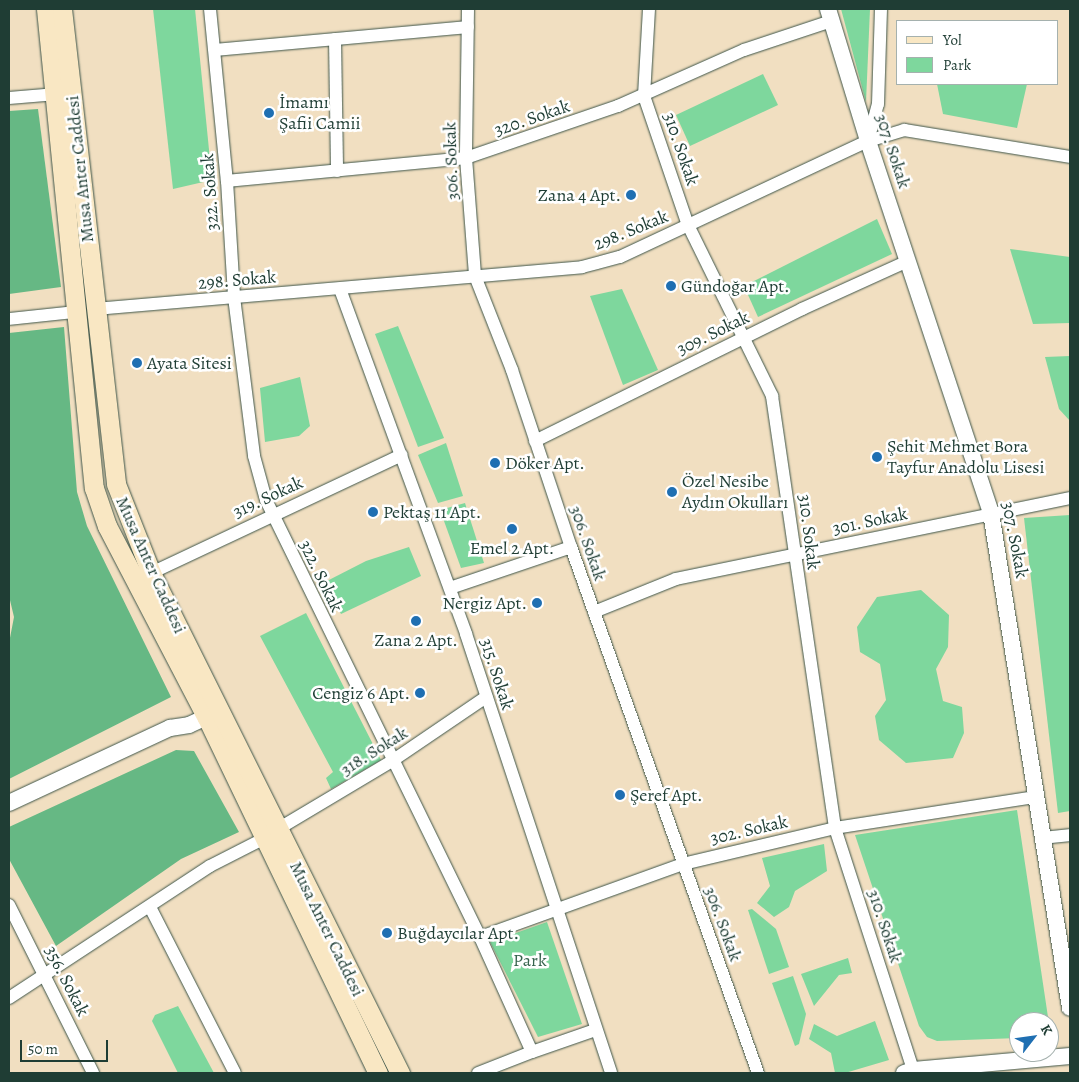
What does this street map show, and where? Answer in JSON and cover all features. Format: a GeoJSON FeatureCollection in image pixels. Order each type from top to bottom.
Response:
{"type":"FeatureCollection","features":[{"type":"Feature","properties":{"kind":"main road","name":"Musa Anter Caddesi"},"geometry":{"type":"LineString","coordinates":[[46,9],[57,94],[75,312],[94,488],[111,534],[213,714]]}},
{"type":"Feature","properties":{"kind":"main road","name":"Musa Anter Caddesi"},"geometry":{"type":"LineString","coordinates":[[62,9],[116,484],[151,573],[213,714],[270,834],[378,1073]]}},
{"type":"Feature","properties":{"kind":"main road","name":"Musa Anter Caddesi"},"geometry":{"type":"LineString","coordinates":[[270,834],[400,1073]]}},
{"type":"Feature","properties":{"kind":"street","name":"322. Sokak"},"geometry":{"type":"LineString","coordinates":[[210,9],[227,181],[234,297],[254,456],[272,514],[480,937],[532,1052]]}},
{"type":"Feature","properties":{"kind":"street","name":"306. Sokak"},"geometry":{"type":"LineString","coordinates":[[468,9],[466,158],[475,276],[758,1073]]}},
{"type":"Feature","properties":{"kind":"street","name":"310. Sokak"},"geometry":{"type":"LineString","coordinates":[[649,9],[644,96],[688,225],[742,339],[772,396],[835,828],[910,1072]]}},
{"type":"Feature","properties":{"kind":"street"},"geometry":{"type":"LineString","coordinates":[[868,141],[878,104],[881,9]]}},
{"type":"Feature","properties":{"kind":"street","name":"320. Sokak"},"geometry":{"type":"LineString","coordinates":[[227,181],[466,158],[644,96],[744,50],[829,15]]}},
{"type":"Feature","properties":{"kind":"street","name":"307. Sokak"},"geometry":{"type":"LineString","coordinates":[[829,15],[868,141],[991,512],[1070,1008]]}},
{"type":"Feature","properties":{"kind":"street"},"geometry":{"type":"LineString","coordinates":[[215,50],[468,27]]}},
{"type":"Feature","properties":{"kind":"street"},"geometry":{"type":"LineString","coordinates":[[335,39],[336,171]]}},
{"type":"Feature","properties":{"kind":"street"},"geometry":{"type":"LineString","coordinates":[[9,98],[57,94]]}},
{"type":"Feature","properties":{"kind":"street","name":"298. Sokak"},"geometry":{"type":"LineString","coordinates":[[95,310],[582,267],[620,257],[868,141],[904,130],[1070,157]]}},
{"type":"Feature","properties":{"kind":"street","name":"309. Sokak"},"geometry":{"type":"LineString","coordinates":[[535,441],[742,339],[908,261]]}},
{"type":"Feature","properties":{"kind":"street","name":"315. Sokak"},"geometry":{"type":"LineString","coordinates":[[340,289],[450,588],[555,911],[611,1073]]}},
{"type":"Feature","properties":{"kind":"street"},"geometry":{"type":"LineString","coordinates":[[9,319],[75,312]]}},
{"type":"Feature","properties":{"kind":"street","name":"319. Sokak"},"geometry":{"type":"LineString","coordinates":[[151,573],[272,514],[402,456]]}},
{"type":"Feature","properties":{"kind":"street","name":"301. Sokak"},"geometry":{"type":"LineString","coordinates":[[594,612],[676,579],[991,512],[1070,498]]}},
{"type":"Feature","properties":{"kind":"street"},"geometry":{"type":"LineString","coordinates":[[450,588],[571,547]]}},
{"type":"Feature","properties":{"kind":"street","name":"318. Sokak"},"geometry":{"type":"LineString","coordinates":[[9,998],[46,976],[210,866],[270,834],[392,761],[486,697]]}},
{"type":"Feature","properties":{"kind":"street"},"geometry":{"type":"LineString","coordinates":[[9,803],[170,728],[213,714]]}},
{"type":"Feature","properties":{"kind":"street","name":"302. Sokak"},"geometry":{"type":"LineString","coordinates":[[480,937],[683,864],[835,828],[1035,797]]}},
{"type":"Feature","properties":{"kind":"street"},"geometry":{"type":"LineString","coordinates":[[1042,838],[1070,835]]}},
{"type":"Feature","properties":{"kind":"street","name":"356. Sokak"},"geometry":{"type":"LineString","coordinates":[[9,905],[93,1073]]}},
{"type":"Feature","properties":{"kind":"street"},"geometry":{"type":"LineString","coordinates":[[150,907],[235,1073]]}},
{"type":"Feature","properties":{"kind":"street"},"geometry":{"type":"LineString","coordinates":[[478,1073],[595,1030]]}},
{"type":"Feature","properties":{"kind":"street"},"geometry":{"type":"LineString","coordinates":[[910,1072],[1070,1056]]}},
{"type":"Feature","properties":{"kind":"green space"},"geometry":{"type":"Polygon","coordinates":[[[153,9],[195,9],[212,180],[173,189],[153,9]]]}},
{"type":"Feature","properties":{"kind":"green space"},"geometry":{"type":"Polygon","coordinates":[[[841,9],[870,9],[866,102],[841,9]]]}},
{"type":"Feature","properties":{"kind":"green space"},"geometry":{"type":"Polygon","coordinates":[[[763,74],[778,105],[690,146],[676,115],[763,74]]]}},
{"type":"Feature","properties":{"kind":"green space"},"geometry":{"type":"Polygon","coordinates":[[[937,85],[1027,85],[1017,128],[943,114],[937,85]]]}},
{"type":"Feature","properties":{"kind":"green space"},"geometry":{"type":"Polygon","coordinates":[[[38,109],[61,287],[9,294],[9,111],[38,109]]]}},
{"type":"Feature","properties":{"kind":"green space"},"geometry":{"type":"Polygon","coordinates":[[[877,219],[892,254],[758,317],[744,286],[877,219]]]}},
{"type":"Feature","properties":{"kind":"green space"},"geometry":{"type":"Polygon","coordinates":[[[1010,249],[1070,257],[1070,323],[1033,324],[1010,249]]]}},
{"type":"Feature","properties":{"kind":"green space"},"geometry":{"type":"Polygon","coordinates":[[[622,289],[658,370],[623,385],[590,296],[622,289]]]}},
{"type":"Feature","properties":{"kind":"green space"},"geometry":{"type":"Polygon","coordinates":[[[398,326],[444,438],[418,447],[375,334],[398,326]]]}},
{"type":"Feature","properties":{"kind":"green space"},"geometry":{"type":"Polygon","coordinates":[[[64,327],[77,492],[87,526],[171,697],[9,779],[9,643],[14,617],[9,596],[9,333],[64,327]]]}},
{"type":"Feature","properties":{"kind":"green space"},"geometry":{"type":"Polygon","coordinates":[[[1070,356],[1070,421],[1059,409],[1045,357],[1070,356]]]}},
{"type":"Feature","properties":{"kind":"green space"},"geometry":{"type":"Polygon","coordinates":[[[300,377],[310,426],[299,436],[265,442],[260,388],[300,377]]]}},
{"type":"Feature","properties":{"kind":"green space"},"geometry":{"type":"Polygon","coordinates":[[[446,443],[463,496],[438,503],[418,455],[446,443]]]}},
{"type":"Feature","properties":{"kind":"green space"},"geometry":{"type":"Polygon","coordinates":[[[465,503],[484,563],[461,568],[440,510],[465,503]]]}},
{"type":"Feature","properties":{"kind":"green space"},"geometry":{"type":"Polygon","coordinates":[[[1070,515],[1070,811],[1058,813],[1024,518],[1070,515]]]}},
{"type":"Feature","properties":{"kind":"green space"},"geometry":{"type":"Polygon","coordinates":[[[409,547],[421,576],[341,614],[325,582],[366,561],[409,547]]]}},
{"type":"Feature","properties":{"kind":"green space"},"geometry":{"type":"Polygon","coordinates":[[[921,590],[949,615],[948,647],[936,669],[943,701],[962,707],[964,733],[953,758],[906,763],[879,740],[875,716],[886,700],[880,664],[860,652],[857,627],[877,597],[921,590]]]}},
{"type":"Feature","properties":{"kind":"green space"},"geometry":{"type":"Polygon","coordinates":[[[306,613],[381,760],[331,789],[326,778],[333,772],[260,636],[306,613]]]}},
{"type":"Feature","properties":{"kind":"green space"},"geometry":{"type":"Polygon","coordinates":[[[176,750],[194,751],[239,832],[181,859],[56,946],[9,859],[9,827],[176,750]]]}},
{"type":"Feature","properties":{"kind":"green space"},"geometry":{"type":"Polygon","coordinates":[[[1017,810],[1047,1012],[1009,1012],[1009,1038],[937,1041],[927,1037],[919,1026],[855,835],[1017,810]]]}},
{"type":"Feature","properties":{"kind":"green space"},"geometry":{"type":"Polygon","coordinates":[[[824,844],[827,871],[795,891],[789,907],[774,917],[757,903],[770,886],[762,858],[824,844]]]}},
{"type":"Feature","properties":{"kind":"green space"},"geometry":{"type":"Polygon","coordinates":[[[752,909],[776,929],[789,967],[769,974],[748,910],[752,909]]]}},
{"type":"Feature","properties":{"kind":"green space","name":"Park"},"geometry":{"type":"Polygon","coordinates":[[[547,922],[582,1024],[538,1037],[490,942],[547,922]]]}},
{"type":"Feature","properties":{"kind":"green space"},"geometry":{"type":"Polygon","coordinates":[[[848,958],[852,973],[839,975],[814,1006],[801,974],[848,958]]]}},
{"type":"Feature","properties":{"kind":"green space"},"geometry":{"type":"Polygon","coordinates":[[[793,976],[806,1014],[799,1044],[795,1046],[772,983],[793,976]]]}},
{"type":"Feature","properties":{"kind":"green space"},"geometry":{"type":"Polygon","coordinates":[[[178,1006],[214,1073],[178,1073],[152,1021],[155,1015],[178,1006]]]}},
{"type":"Feature","properties":{"kind":"green space"},"geometry":{"type":"Polygon","coordinates":[[[875,1021],[889,1060],[845,1073],[835,1073],[831,1053],[809,1039],[814,1024],[837,1036],[875,1021]]]}},
{"type":"Feature","properties":{"kind":"place","name":"İmamı Şafii Camii"},"geometry":{"type":"Point","coordinates":[269,113]}},
{"type":"Feature","properties":{"kind":"place","name":"Zana 4 Apt."},"geometry":{"type":"Point","coordinates":[631,195]}},
{"type":"Feature","properties":{"kind":"place","name":"Gündoğar Apt."},"geometry":{"type":"Point","coordinates":[671,286]}},
{"type":"Feature","properties":{"kind":"place","name":"Ayata Sitesi"},"geometry":{"type":"Point","coordinates":[137,363]}},
{"type":"Feature","properties":{"kind":"place","name":"Şehit Mehmet Bora Tayfur Anadolu Lisesi"},"geometry":{"type":"Point","coordinates":[877,457]}},
{"type":"Feature","properties":{"kind":"place","name":"Döker Apt."},"geometry":{"type":"Point","coordinates":[495,463]}},
{"type":"Feature","properties":{"kind":"place","name":"Özel Nesibe Aydın Okulları"},"geometry":{"type":"Point","coordinates":[672,492]}},
{"type":"Feature","properties":{"kind":"place","name":"Pektaş 11 Apt."},"geometry":{"type":"Point","coordinates":[373,512]}},
{"type":"Feature","properties":{"kind":"place","name":"Emel 2 Apt."},"geometry":{"type":"Point","coordinates":[512,529]}},
{"type":"Feature","properties":{"kind":"place","name":"Nergiz Apt."},"geometry":{"type":"Point","coordinates":[537,603]}},
{"type":"Feature","properties":{"kind":"place","name":"Zana 2 Apt."},"geometry":{"type":"Point","coordinates":[416,621]}},
{"type":"Feature","properties":{"kind":"place","name":"Cengiz 6 Apt."},"geometry":{"type":"Point","coordinates":[420,693]}},
{"type":"Feature","properties":{"kind":"place","name":"Şeref Apt."},"geometry":{"type":"Point","coordinates":[620,795]}},
{"type":"Feature","properties":{"kind":"place","name":"Buğdaycılar Apt."},"geometry":{"type":"Point","coordinates":[387,933]}}]}
